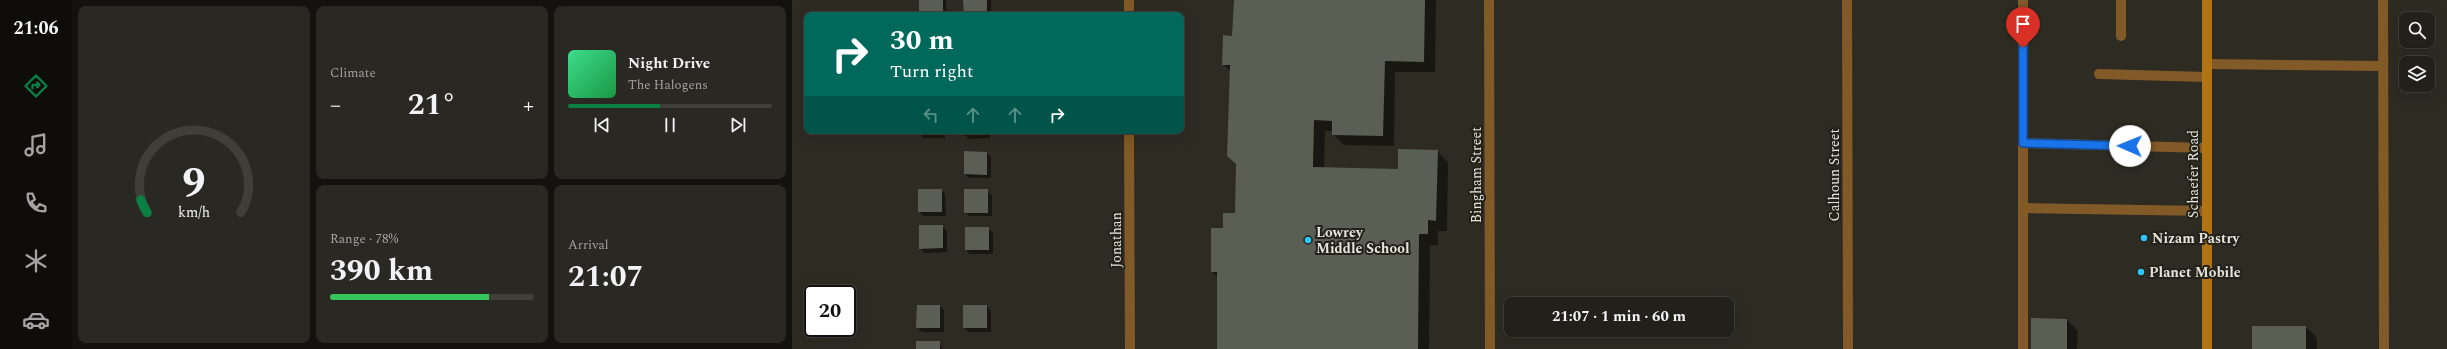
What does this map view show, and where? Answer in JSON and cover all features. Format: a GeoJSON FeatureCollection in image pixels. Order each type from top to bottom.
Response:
{"type":"FeatureCollection","features":[{"type":"Feature","properties":{"kind":"main road","name":"Schaefer Road"},"geometry":{"type":"LineString","coordinates":[[2207,0],[2207,349]]}},
{"type":"Feature","properties":{"kind":"street"},"geometry":{"type":"LineString","coordinates":[[1129,0],[1129,12]]}},
{"type":"Feature","properties":{"kind":"street","name":"Bingham Street"},"geometry":{"type":"LineString","coordinates":[[1490,0],[1490,349]]}},
{"type":"Feature","properties":{"kind":"street","name":"Calhoun Street"},"geometry":{"type":"LineString","coordinates":[[1847,0],[1848,349]]}},
{"type":"Feature","properties":{"kind":"street"},"geometry":{"type":"LineString","coordinates":[[2023,0],[2023,349]]}},
{"type":"Feature","properties":{"kind":"street"},"geometry":{"type":"LineString","coordinates":[[2121,0],[2121,36]]}},
{"type":"Feature","properties":{"kind":"street"},"geometry":{"type":"LineString","coordinates":[[2383,0],[2384,349]]}},
{"type":"Feature","properties":{"kind":"street"},"geometry":{"type":"LineString","coordinates":[[2207,64],[2383,66]]}},
{"type":"Feature","properties":{"kind":"street"},"geometry":{"type":"LineString","coordinates":[[2099,74],[2207,77]]}},
{"type":"Feature","properties":{"kind":"street","name":"Jonathan"},"geometry":{"type":"LineString","coordinates":[[1129,134],[1130,349]]}},
{"type":"Feature","properties":{"kind":"street"},"geometry":{"type":"LineString","coordinates":[[2023,143],[2207,148]]}},
{"type":"Feature","properties":{"kind":"street"},"geometry":{"type":"LineString","coordinates":[[2023,208],[2207,211]]}},
{"type":"Feature","properties":{"kind":"building"},"geometry":{"type":"Polygon","coordinates":[[[919,0],[943,0],[943,12],[919,12],[919,0]]]}},
{"type":"Feature","properties":{"kind":"building"},"geometry":{"type":"Polygon","coordinates":[[[963,0],[987,0],[987,12],[964,12],[963,0]]]}},
{"type":"Feature","properties":{"kind":"building"},"geometry":{"type":"Polygon","coordinates":[[[1234,0],[1425,0],[1424,62],[1385,61],[1383,136],[1332,135],[1332,121],[1314,120],[1313,167],[1398,169],[1398,149],[1438,150],[1436,221],[1428,220],[1428,234],[1419,234],[1418,349],[1217,349],[1217,272],[1211,272],[1211,228],[1223,228],[1223,213],[1235,213],[1236,164],[1227,156],[1230,65],[1222,65],[1223,35],[1232,36],[1234,0]]]}},
{"type":"Feature","properties":{"kind":"building"},"geometry":{"type":"Polygon","coordinates":[[[962,134],[986,134],[962,135],[962,134]]]}},
{"type":"Feature","properties":{"kind":"building"},"geometry":{"type":"Polygon","coordinates":[[[964,151],[987,152],[987,175],[964,174],[964,151]]]}},
{"type":"Feature","properties":{"kind":"building"},"geometry":{"type":"Polygon","coordinates":[[[918,189],[942,189],[942,212],[918,212],[918,189]]]}},
{"type":"Feature","properties":{"kind":"building"},"geometry":{"type":"Polygon","coordinates":[[[964,189],[988,189],[988,213],[964,213],[964,189]]]}},
{"type":"Feature","properties":{"kind":"building"},"geometry":{"type":"Polygon","coordinates":[[[919,225],[943,225],[943,248],[919,249],[919,225]]]}},
{"type":"Feature","properties":{"kind":"building"},"geometry":{"type":"Polygon","coordinates":[[[965,227],[989,227],[989,250],[965,250],[965,227]]]}},
{"type":"Feature","properties":{"kind":"building"},"geometry":{"type":"Polygon","coordinates":[[[917,305],[940,305],[940,328],[916,328],[917,305]]]}},
{"type":"Feature","properties":{"kind":"building"},"geometry":{"type":"Polygon","coordinates":[[[963,305],[987,305],[987,328],[963,328],[963,305]]]}},
{"type":"Feature","properties":{"kind":"building"},"geometry":{"type":"Polygon","coordinates":[[[2031,318],[2067,319],[2067,349],[2031,349],[2031,318]]]}},
{"type":"Feature","properties":{"kind":"building"},"geometry":{"type":"Polygon","coordinates":[[[2252,326],[2306,326],[2306,349],[2252,349],[2252,326]]]}},
{"type":"Feature","properties":{"kind":"building"},"geometry":{"type":"Polygon","coordinates":[[[916,341],[940,341],[940,349],[916,349],[916,341]]]}},
{"type":"Feature","properties":{"kind":"place","name":"Nizam Pastry"},"geometry":{"type":"Point","coordinates":[2144,238]}},
{"type":"Feature","properties":{"kind":"place","name":"Lowrey Middle School"},"geometry":{"type":"Point","coordinates":[1308,240]}},
{"type":"Feature","properties":{"kind":"place","name":"Planet Mobile"},"geometry":{"type":"Point","coordinates":[2141,272]}},
{"type":"Feature","properties":{"kind":"route"},"geometry":{"type":"LineString","coordinates":[[2023,48],[2023,143],[2130,146]]}}]}
